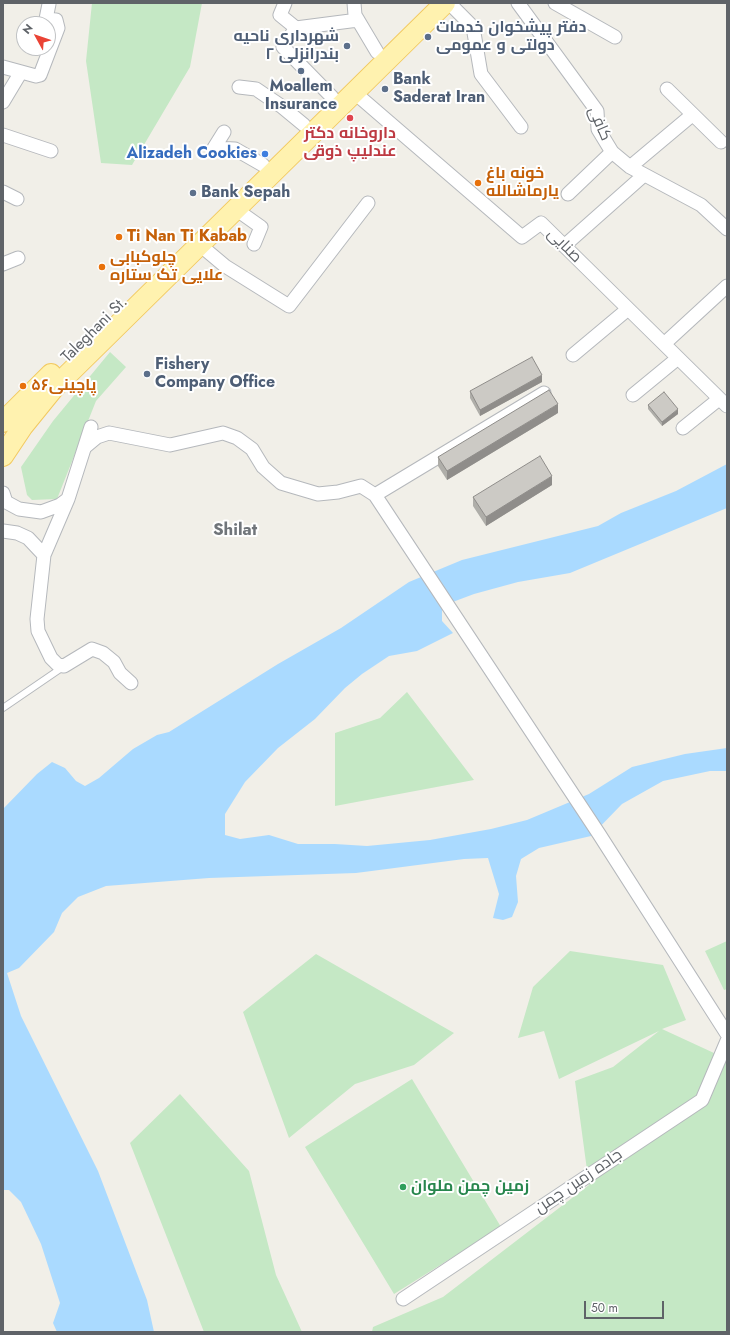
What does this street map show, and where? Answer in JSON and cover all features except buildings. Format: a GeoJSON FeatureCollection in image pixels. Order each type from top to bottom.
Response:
{"type":"FeatureCollection","features":[{"type":"Feature","properties":{"kind":"main road","name":"Taleghani St."},"geometry":{"type":"LineString","coordinates":[[6,449],[53,389],[237,210],[377,52],[427,3]]}},
{"type":"Feature","properties":{"kind":"main road","name":"Taleghani St."},"geometry":{"type":"LineString","coordinates":[[3,422],[304,125],[445,3]]}},
{"type":"Feature","properties":{"kind":"street"},"geometry":{"type":"LineString","coordinates":[[285,3],[280,15],[296,28],[358,20]]}},
{"type":"Feature","properties":{"kind":"street"},"geometry":{"type":"LineString","coordinates":[[354,3],[358,20],[377,52]]}},
{"type":"Feature","properties":{"kind":"street"},"geometry":{"type":"LineString","coordinates":[[449,3],[473,26],[481,74],[521,127]]}},
{"type":"Feature","properties":{"kind":"street","name":"کافی"},"geometry":{"type":"LineString","coordinates":[[518,3],[597,111],[598,129],[612,152],[630,168],[701,205],[726,227]]}},
{"type":"Feature","properties":{"kind":"street"},"geometry":{"type":"LineString","coordinates":[[555,3],[615,37]]}},
{"type":"Feature","properties":{"kind":"street"},"geometry":{"type":"LineString","coordinates":[[3,67],[36,76],[40,75],[58,28],[56,20],[46,19],[49,4]]}},
{"type":"Feature","properties":{"kind":"street"},"geometry":{"type":"LineString","coordinates":[[296,28],[283,47],[344,91]]}},
{"type":"Feature","properties":{"kind":"street"},"geometry":{"type":"LineString","coordinates":[[3,102],[21,72]]}},
{"type":"Feature","properties":{"kind":"street"},"geometry":{"type":"LineString","coordinates":[[239,87],[256,89],[281,106],[304,125]]}},
{"type":"Feature","properties":{"kind":"street"},"geometry":{"type":"LineString","coordinates":[[666,89],[721,142]]}},
{"type":"Feature","properties":{"kind":"street","name":"صنایی"},"geometry":{"type":"LineString","coordinates":[[344,91],[522,237],[541,223],[723,402]]}},
{"type":"Feature","properties":{"kind":"street"},"geometry":{"type":"LineString","coordinates":[[630,168],[692,115]]}},
{"type":"Feature","properties":{"kind":"street"},"geometry":{"type":"LineString","coordinates":[[224,132],[214,148],[235,149],[263,165]]}},
{"type":"Feature","properties":{"kind":"street"},"geometry":{"type":"LineString","coordinates":[[3,135],[51,151]]}},
{"type":"Feature","properties":{"kind":"street"},"geometry":{"type":"LineString","coordinates":[[568,194],[612,152]]}},
{"type":"Feature","properties":{"kind":"street"},"geometry":{"type":"LineString","coordinates":[[564,246],[644,175]]}},
{"type":"Feature","properties":{"kind":"street"},"geometry":{"type":"LineString","coordinates":[[3,192],[17,199]]}},
{"type":"Feature","properties":{"kind":"street"},"geometry":{"type":"LineString","coordinates":[[200,245],[225,266],[289,306],[368,203]]}},
{"type":"Feature","properties":{"kind":"street"},"geometry":{"type":"LineString","coordinates":[[237,210],[262,228],[254,244]]}},
{"type":"Feature","properties":{"kind":"street"},"geometry":{"type":"LineString","coordinates":[[3,264],[18,258]]}},
{"type":"Feature","properties":{"kind":"street"},"geometry":{"type":"LineString","coordinates":[[664,344],[727,286]]}},
{"type":"Feature","properties":{"kind":"street"},"geometry":{"type":"LineString","coordinates":[[573,355],[628,309]]}},
{"type":"Feature","properties":{"kind":"street"},"geometry":{"type":"LineString","coordinates":[[633,395],[678,358]]}},
{"type":"Feature","properties":{"kind":"street"},"geometry":{"type":"LineString","coordinates":[[375,495],[544,393]]}},
{"type":"Feature","properties":{"kind":"street"},"geometry":{"type":"LineString","coordinates":[[683,428],[723,402]]}},
{"type":"Feature","properties":{"kind":"street"},"geometry":{"type":"LineString","coordinates":[[91,427],[68,499],[44,556],[37,619],[38,631],[51,658],[58,665],[64,666],[92,649],[103,653],[114,662],[120,673],[131,683]]}},
{"type":"Feature","properties":{"kind":"street"},"geometry":{"type":"LineString","coordinates":[[85,447],[97,437],[110,433],[170,445],[223,433],[237,438],[252,450],[263,467],[281,483],[318,494],[338,492],[361,486],[375,495],[422,563],[573,794],[727,1034]]}},
{"type":"Feature","properties":{"kind":"street"},"geometry":{"type":"LineString","coordinates":[[3,492],[6,502],[20,509],[42,512],[60,505],[68,499]]}},
{"type":"Feature","properties":{"kind":"street"},"geometry":{"type":"LineString","coordinates":[[3,532],[17,533],[28,538],[44,556]]}},
{"type":"Feature","properties":{"kind":"street","name":"جاده زمین چمن"},"geometry":{"type":"LineString","coordinates":[[403,1299],[702,1100],[727,1041]]}},
{"type":"Feature","properties":{"kind":"lane"},"geometry":{"type":"LineString","coordinates":[[3,708],[64,666]]}},
{"type":"Feature","properties":{"kind":"green space"},"geometry":{"type":"Polygon","coordinates":[[[92,3],[202,3],[190,67],[132,165],[101,163],[86,61],[92,3]]]}},
{"type":"Feature","properties":{"kind":"green space"},"geometry":{"type":"Polygon","coordinates":[[[110,352],[126,367],[96,401],[57,499],[32,500],[27,495],[21,467],[53,421],[110,352]]]}},
{"type":"Feature","properties":{"kind":"green space"},"geometry":{"type":"Polygon","coordinates":[[[407,692],[474,780],[335,806],[335,733],[380,718],[407,692]]]}},
{"type":"Feature","properties":{"kind":"green space"},"geometry":{"type":"Polygon","coordinates":[[[727,941],[727,989],[724,990],[705,951],[727,941]]]}},
{"type":"Feature","properties":{"kind":"green space"},"geometry":{"type":"Polygon","coordinates":[[[570,951],[663,965],[686,1020],[662,1029],[727,1059],[727,1332],[372,1332],[373,1327],[443,1297],[589,1185],[575,1081],[613,1067],[659,1031],[559,1079],[544,1031],[518,1038],[533,987],[570,951]]]}},
{"type":"Feature","properties":{"kind":"green space"},"geometry":{"type":"Polygon","coordinates":[[[316,954],[454,1033],[414,1065],[355,1084],[289,1138],[243,1012],[316,954]]]}},
{"type":"Feature","properties":{"kind":"green space","name":"زمین چمن ملوان"},"geometry":{"type":"Polygon","coordinates":[[[412,1079],[501,1227],[394,1294],[305,1147],[412,1079]]]}},
{"type":"Feature","properties":{"kind":"green space"},"geometry":{"type":"Polygon","coordinates":[[[180,1094],[249,1171],[276,1275],[302,1332],[204,1332],[130,1143],[180,1094]]]}},
{"type":"Feature","properties":{"kind":"water"},"geometry":{"type":"Polygon","coordinates":[[[727,464],[727,508],[570,573],[518,582],[474,594],[442,606],[442,621],[453,633],[417,651],[389,656],[362,674],[345,688],[315,719],[278,748],[245,782],[225,814],[225,835],[240,839],[269,835],[298,844],[367,846],[430,840],[491,829],[527,820],[589,794],[632,767],[685,754],[727,748],[727,771],[710,771],[663,781],[622,804],[591,836],[539,848],[521,859],[516,876],[518,902],[512,917],[503,920],[493,918],[499,894],[488,858],[464,859],[356,873],[209,878],[106,886],[78,897],[62,913],[54,932],[19,968],[7,973],[21,1016],[98,1171],[147,1300],[154,1332],[57,1332],[53,1323],[60,1303],[41,1244],[21,1202],[9,1190],[3,1190],[3,809],[37,774],[52,762],[65,768],[76,781],[85,786],[99,778],[133,749],[157,735],[169,732],[278,664],[341,628],[409,582],[462,560],[598,526],[621,513],[676,491],[727,464]]]}},
{"type":"Feature","properties":{"kind":"place","name":"دفتر پیشخوان خدمات دولتی و عمومی"},"geometry":{"type":"Point","coordinates":[428,37]}},
{"type":"Feature","properties":{"kind":"place","name":"شهرداری ناحیه ۲ بندرانزلی"},"geometry":{"type":"Point","coordinates":[347,46]}},
{"type":"Feature","properties":{"kind":"place","name":"Moallem Insurance"},"geometry":{"type":"Point","coordinates":[301,71]}},
{"type":"Feature","properties":{"kind":"place","name":"Bank Saderat Iran"},"geometry":{"type":"Point","coordinates":[385,89]}},
{"type":"Feature","properties":{"kind":"place","name":"داروخانه دکتر عندلیپ ذوقی"},"geometry":{"type":"Point","coordinates":[350,118]}},
{"type":"Feature","properties":{"kind":"place","name":"Alizadeh Cookies"},"geometry":{"type":"Point","coordinates":[265,154]}},
{"type":"Feature","properties":{"kind":"place","name":"خونه باغ یارماشالله"},"geometry":{"type":"Point","coordinates":[478,183]}},
{"type":"Feature","properties":{"kind":"place","name":"Bank Sepah"},"geometry":{"type":"Point","coordinates":[193,193]}},
{"type":"Feature","properties":{"kind":"place","name":"Ti Nan Ti Kabab"},"geometry":{"type":"Point","coordinates":[119,237]}},
{"type":"Feature","properties":{"kind":"place","name":"چلوکبابی علایی تک ستاره"},"geometry":{"type":"Point","coordinates":[102,267]}},
{"type":"Feature","properties":{"kind":"place","name":"Fishery Company Office"},"geometry":{"type":"Point","coordinates":[147,374]}},
{"type":"Feature","properties":{"kind":"place","name":"پاچینی۵۶"},"geometry":{"type":"Point","coordinates":[23,386]}},
{"type":"Feature","properties":{"kind":"place","name":"زمین چمن ملوان"},"geometry":{"type":"Point","coordinates":[403,1187]}},
{"type":"Feature","properties":{"kind":"district","name":"Shilat"},"geometry":{"type":"Point","coordinates":[235,531]}}]}
